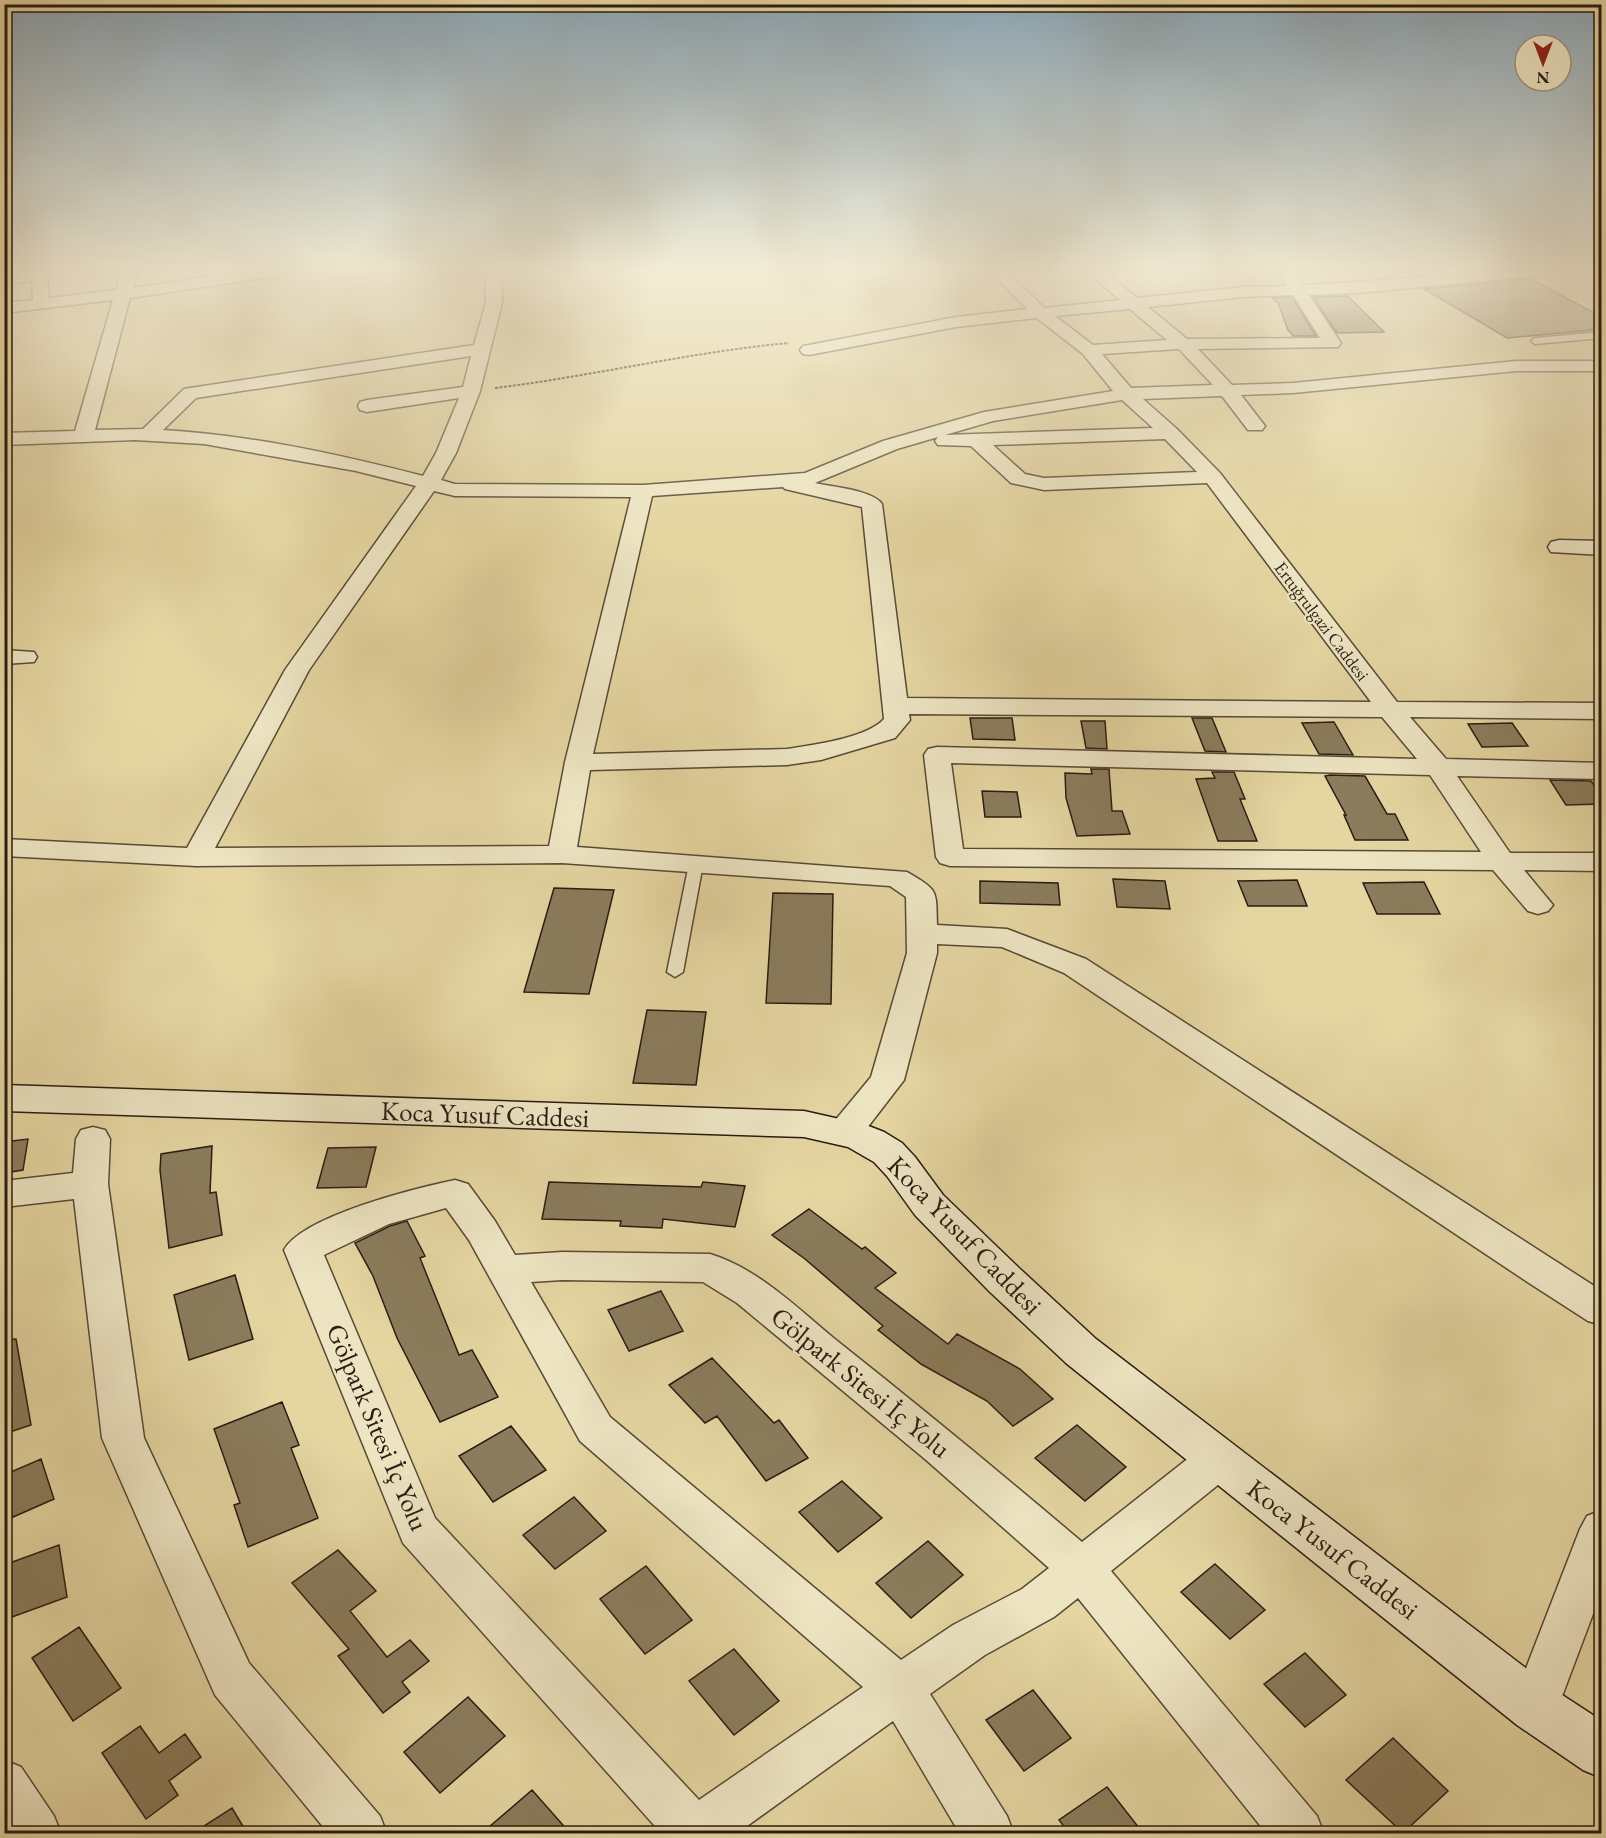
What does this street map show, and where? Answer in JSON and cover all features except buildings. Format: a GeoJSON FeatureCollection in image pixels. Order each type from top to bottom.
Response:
{"type":"FeatureCollection","features":[{"type":"Feature","properties":{"kind":"street"},"geometry":{"type":"LineString","coordinates":[[83,437],[106,356]]}},
{"type":"Feature","properties":{"kind":"street"},"geometry":{"type":"LineString","coordinates":[[147,435],[190,393],[437,356]]}},
{"type":"Feature","properties":{"kind":"street"},"geometry":{"type":"LineString","coordinates":[[196,857],[297,670],[429,483],[446,453],[471,391],[480,356]]}},
{"type":"Feature","properties":{"kind":"street","name":"Ertuğrulgazi Caddesi"},"geometry":{"type":"LineString","coordinates":[[1094,356],[1126,394],[1170,433],[1213,477],[1390,710],[1438,767],[1502,862],[1538,905]]}},
{"type":"Feature","properties":{"kind":"street"},"geometry":{"type":"LineString","coordinates":[[1194,356],[1227,390],[1255,426]]}},
{"type":"Feature","properties":{"kind":"street"},"geometry":{"type":"LineString","coordinates":[[4,439],[147,435],[204,438],[357,465],[455,490],[643,491],[808,479],[890,445],[991,416],[1126,394],[1293,388],[1516,366],[1602,366]]}},
{"type":"Feature","properties":{"kind":"street"},"geometry":{"type":"LineString","coordinates":[[367,406],[471,391]]}},
{"type":"Feature","properties":{"kind":"street"},"geometry":{"type":"LineString","coordinates":[[890,445],[1170,433]]}},
{"type":"Feature","properties":{"kind":"street"},"geometry":{"type":"LineString","coordinates":[[976,440],[1018,479],[1044,484],[1213,477]]}},
{"type":"Feature","properties":{"kind":"street"},"geometry":{"type":"LineString","coordinates":[[579,762],[787,757],[821,752],[886,734],[897,720],[872,504],[862,499],[778,482]]}},
{"type":"Feature","properties":{"kind":"street"},"geometry":{"type":"LineString","coordinates":[[562,854],[579,762],[643,491]]}},
{"type":"Feature","properties":{"kind":"street"},"geometry":{"type":"LineString","coordinates":[[1559,547],[1602,548]]}},
{"type":"Feature","properties":{"kind":"street"},"geometry":{"type":"LineString","coordinates":[[896,706],[1602,711]]}},
{"type":"Feature","properties":{"kind":"street"},"geometry":{"type":"LineString","coordinates":[[1602,771],[937,755],[950,857],[1602,862]]}},
{"type":"Feature","properties":{"kind":"street"},"geometry":{"type":"LineString","coordinates":[[4,848],[196,857],[562,854],[897,878],[921,893],[922,953],[887,1080],[845,1132]]}},
{"type":"Feature","properties":{"kind":"street"},"geometry":{"type":"LineString","coordinates":[[922,934],[1007,938],[1075,966],[1542,1273],[1602,1310]]}},
{"type":"Feature","properties":{"kind":"street","name":"Koca Yusuf Caddesi"},"geometry":{"type":"LineString","coordinates":[[4,1098],[804,1124],[845,1132],[879,1145],[905,1169],[926,1202],[1016,1293],[1082,1351],[1535,1707],[1602,1752]]}},
{"type":"Feature","properties":{"kind":"street"},"geometry":{"type":"LineString","coordinates":[[93,1138],[90,1184],[123,1438],[232,1679],[362,1833]]}},
{"type":"Feature","properties":{"kind":"street"},"geometry":{"type":"LineString","coordinates":[[4,1194],[90,1184]]}},
{"type":"Feature","properties":{"kind":"street","name":"Gölpark Sitesi İç Yolu"},"geometry":{"type":"LineString","coordinates":[[989,1833],[901,1690],[595,1429],[482,1231],[455,1193],[417,1200],[333,1231],[303,1250],[418,1530],[695,1833],[901,1690],[969,1640],[1038,1603],[1219,1459]]}},
{"type":"Feature","properties":{"kind":"street","name":"Gölpark Sitesi İç Yolu"},"geometry":{"type":"LineString","coordinates":[[504,1270],[562,1266],[710,1268],[751,1293],[940,1446],[1081,1568],[1299,1833]]}},
{"type":"Feature","properties":{"kind":"street"},"geometry":{"type":"LineString","coordinates":[[1535,1707],[1602,1529]]}},
{"type":"Feature","properties":{"kind":"street"},"geometry":{"type":"LineString","coordinates":[[4,1784],[36,1833]]}},
{"type":"Feature","properties":{"kind":"lane"},"geometry":{"type":"LineString","coordinates":[[675,972],[696,864]]}},
{"type":"Feature","properties":{"kind":"path"},"geometry":{"type":"LineString","coordinates":[[471,391],[550,382],[690,356]]}}]}
